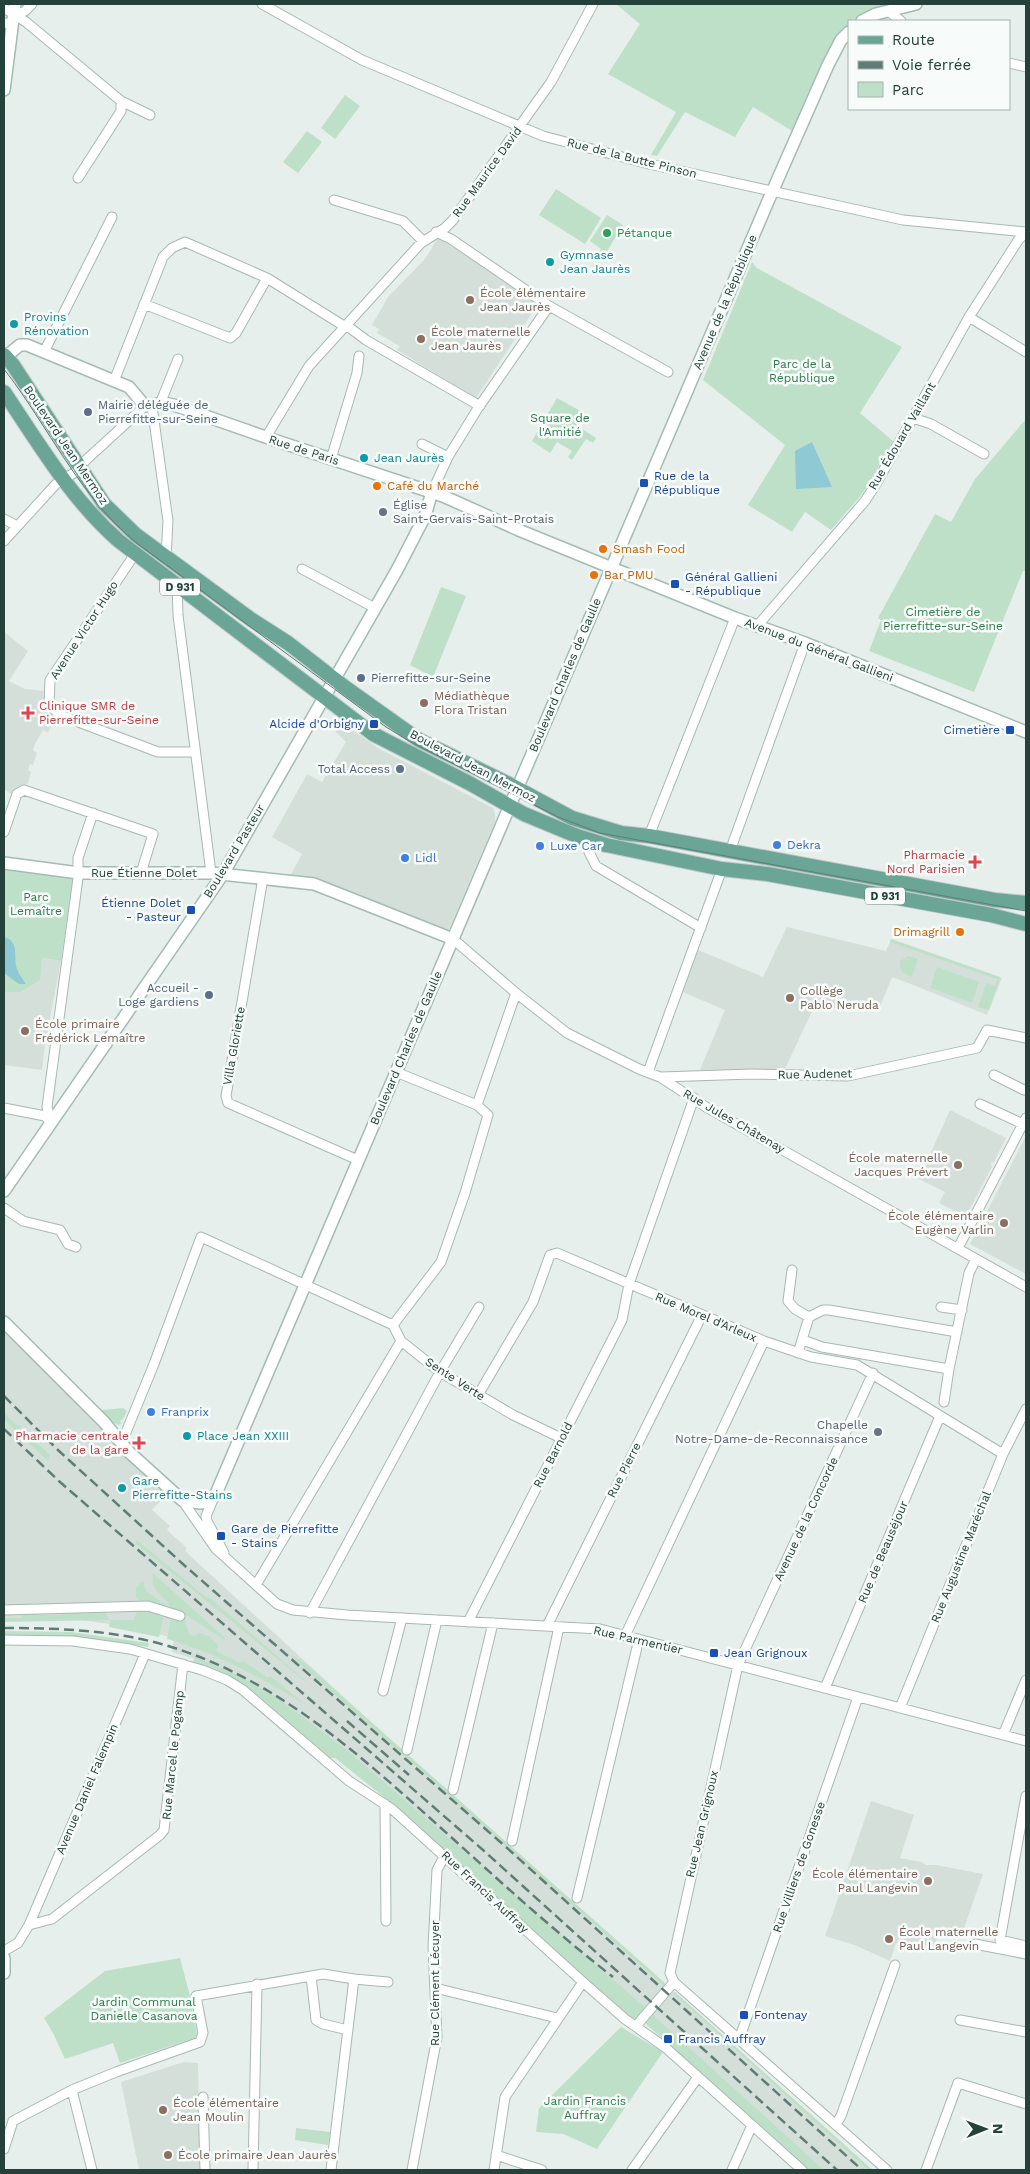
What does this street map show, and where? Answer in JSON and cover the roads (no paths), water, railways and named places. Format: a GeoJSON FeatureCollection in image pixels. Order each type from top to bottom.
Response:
{"type":"FeatureCollection","features":[{"type":"Feature","properties":{"kind":"main road","name":"Boulevard Jean Mermoz"},"geometry":{"type":"LineString","coordinates":[[4,356],[80,465],[104,504],[119,520],[166,557],[252,620],[288,643],[418,740],[517,788],[572,818],[621,833],[649,836],[995,900],[1026,903]]}},
{"type":"Feature","properties":{"kind":"main road","name":"Boulevard Jean Mermoz"},"geometry":{"type":"LineString","coordinates":[[4,392],[63,480],[103,527],[135,554],[381,739],[469,783],[509,806],[590,840],[722,869],[767,874],[991,915],[1026,924]]}},
{"type":"Feature","properties":{"kind":"street"},"geometry":{"type":"LineString","coordinates":[[4,90],[10,21],[15,4]]}},
{"type":"Feature","properties":{"kind":"street"},"geometry":{"type":"LineString","coordinates":[[10,21],[32,4]]}},
{"type":"Feature","properties":{"kind":"street","name":"Rue de la Butte Pinson"},"geometry":{"type":"LineString","coordinates":[[262,4],[362,60],[543,136],[649,164],[902,220],[1026,233]]}},
{"type":"Feature","properties":{"kind":"street","name":"Rue Maurice David"},"geometry":{"type":"LineString","coordinates":[[266,438],[309,366],[423,241],[445,228],[453,220],[551,82],[593,4]]}},
{"type":"Feature","properties":{"kind":"street"},"geometry":{"type":"LineString","coordinates":[[864,20],[876,14],[916,4]]}},
{"type":"Feature","properties":{"kind":"street"},"geometry":{"type":"LineString","coordinates":[[4,8],[10,21]]}},
{"type":"Feature","properties":{"kind":"street"},"geometry":{"type":"LineString","coordinates":[[888,11],[900,20]]}},
{"type":"Feature","properties":{"kind":"street"},"geometry":{"type":"LineString","coordinates":[[10,21],[26,22],[121,101],[150,115]]}},
{"type":"Feature","properties":{"kind":"street","name":"Avenue de la République"},"geometry":{"type":"LineString","coordinates":[[612,566],[828,65],[845,36]]}},
{"type":"Feature","properties":{"kind":"street"},"geometry":{"type":"LineString","coordinates":[[1010,64],[1026,68]]}},
{"type":"Feature","properties":{"kind":"street"},"geometry":{"type":"LineString","coordinates":[[78,178],[121,111],[121,101]]}},
{"type":"Feature","properties":{"kind":"street"},"geometry":{"type":"LineString","coordinates":[[334,200],[403,221],[419,234],[423,241]]}},
{"type":"Feature","properties":{"kind":"street"},"geometry":{"type":"LineString","coordinates":[[44,352],[112,217]]}},
{"type":"Feature","properties":{"kind":"street"},"geometry":{"type":"LineString","coordinates":[[436,232],[451,239],[549,306],[668,372]]}},
{"type":"Feature","properties":{"kind":"street","name":"Rue Édouard Vaillant"},"geometry":{"type":"LineString","coordinates":[[758,625],[865,501],[969,317],[1019,239],[1026,233]]}},
{"type":"Feature","properties":{"kind":"street"},"geometry":{"type":"LineString","coordinates":[[114,380],[163,257],[172,248],[185,242],[267,278],[366,340],[480,406]]}},
{"type":"Feature","properties":{"kind":"street"},"geometry":{"type":"LineString","coordinates":[[144,304],[230,338],[236,334],[267,278]]}},
{"type":"Feature","properties":{"kind":"street"},"geometry":{"type":"LineString","coordinates":[[432,492],[448,457],[480,406],[549,306]]}},
{"type":"Feature","properties":{"kind":"street"},"geometry":{"type":"LineString","coordinates":[[969,317],[1026,352]]}},
{"type":"Feature","properties":{"kind":"street"},"geometry":{"type":"LineString","coordinates":[[331,459],[357,373],[360,354],[366,340]]}},
{"type":"Feature","properties":{"kind":"street"},"geometry":{"type":"LineString","coordinates":[[4,356],[20,345],[27,345],[129,387],[153,405],[168,521],[166,557]]}},
{"type":"Feature","properties":{"kind":"street"},"geometry":{"type":"LineString","coordinates":[[4,541],[56,484],[74,473],[80,465],[153,405],[178,359]]}},
{"type":"Feature","properties":{"kind":"street","name":"Rue de Paris"},"geometry":{"type":"LineString","coordinates":[[153,405],[174,405],[266,438],[432,492],[519,530],[612,566]]}},
{"type":"Feature","properties":{"kind":"street"},"geometry":{"type":"LineString","coordinates":[[913,418],[931,424],[984,454]]}},
{"type":"Feature","properties":{"kind":"street"},"geometry":{"type":"LineString","coordinates":[[422,444],[448,457]]}},
{"type":"Feature","properties":{"kind":"street","name":"Boulevard Pasteur"},"geometry":{"type":"LineString","coordinates":[[4,1191],[223,874],[425,516],[432,492]]}},
{"type":"Feature","properties":{"kind":"street"},"geometry":{"type":"LineString","coordinates":[[4,519],[17,526]]}},
{"type":"Feature","properties":{"kind":"street","name":"Avenue Victor Hugo"},"geometry":{"type":"LineString","coordinates":[[135,554],[50,680],[49,705],[60,715],[158,752],[194,752]]}},
{"type":"Feature","properties":{"kind":"street","name":"Avenue du Général Gallieni"},"geometry":{"type":"LineString","coordinates":[[612,566],[736,618],[805,643],[1026,732]]}},
{"type":"Feature","properties":{"kind":"street","name":"Boulevard Charles de Gaulle"},"geometry":{"type":"LineString","coordinates":[[215,1496],[612,566]]}},
{"type":"Feature","properties":{"kind":"street"},"geometry":{"type":"LineString","coordinates":[[302,570],[374,608]]}},
{"type":"Feature","properties":{"kind":"street"},"geometry":{"type":"LineString","coordinates":[[177,584],[178,615],[194,752],[211,873]]}},
{"type":"Feature","properties":{"kind":"street"},"geometry":{"type":"LineString","coordinates":[[649,836],[736,618]]}},
{"type":"Feature","properties":{"kind":"street"},"geometry":{"type":"LineString","coordinates":[[730,852],[805,643]]}},
{"type":"Feature","properties":{"kind":"street"},"geometry":{"type":"LineString","coordinates":[[4,832],[17,794],[24,790],[154,834],[141,873]]}},
{"type":"Feature","properties":{"kind":"street"},"geometry":{"type":"LineString","coordinates":[[52,1123],[47,1108],[79,873],[78,858],[93,813]]}},
{"type":"Feature","properties":{"kind":"street"},"geometry":{"type":"LineString","coordinates":[[590,840],[589,852],[596,866],[701,928]]}},
{"type":"Feature","properties":{"kind":"street","name":"Rue Étienne Dolet"},"geometry":{"type":"LineString","coordinates":[[4,863],[79,873],[211,873],[314,884],[453,939]]}},
{"type":"Feature","properties":{"kind":"street"},"geometry":{"type":"LineString","coordinates":[[648,1072],[722,869]]}},
{"type":"Feature","properties":{"kind":"street","name":"Villa Gloriette"},"geometry":{"type":"LineString","coordinates":[[263,878],[226,1096],[228,1103],[358,1160]]}},
{"type":"Feature","properties":{"kind":"street","name":"Rue Jules Châtenay"},"geometry":{"type":"LineString","coordinates":[[453,939],[516,993],[567,1033],[660,1077],[1026,1287]]}},
{"type":"Feature","properties":{"kind":"street"},"geometry":{"type":"LineString","coordinates":[[477,1105],[516,993]]}},
{"type":"Feature","properties":{"kind":"street","name":"Rue Audenet"},"geometry":{"type":"LineString","coordinates":[[660,1077],[752,1074],[848,1076],[976,1048],[987,1030],[1026,1038]]}},
{"type":"Feature","properties":{"kind":"street"},"geometry":{"type":"LineString","coordinates":[[122,1442],[154,1364],[201,1237],[393,1324],[441,1262],[465,1193],[488,1115],[477,1105],[396,1072]]}},
{"type":"Feature","properties":{"kind":"street"},"geometry":{"type":"LineString","coordinates":[[994,1075],[1024,1090]]}},
{"type":"Feature","properties":{"kind":"street","name":"Rue Barnold"},"geometry":{"type":"LineString","coordinates":[[468,1622],[622,1320],[629,1284],[694,1098]]}},
{"type":"Feature","properties":{"kind":"street"},"geometry":{"type":"LineString","coordinates":[[958,1248],[1025,1121],[980,1104]]}},
{"type":"Feature","properties":{"kind":"street"},"geometry":{"type":"LineString","coordinates":[[4,1108],[45,1116],[52,1123]]}},
{"type":"Feature","properties":{"kind":"street"},"geometry":{"type":"LineString","coordinates":[[4,1208],[22,1220],[60,1230],[68,1244],[76,1247]]}},
{"type":"Feature","properties":{"kind":"street","name":"Rue Morel d'Arleux"},"geometry":{"type":"LineString","coordinates":[[478,1395],[533,1302],[550,1255],[557,1253],[764,1341],[626,1636]]}},
{"type":"Feature","properties":{"kind":"street"},"geometry":{"type":"LineString","coordinates":[[944,1402],[949,1369],[970,1273],[976,1259]]}},
{"type":"Feature","properties":{"kind":"street"},"geometry":{"type":"LineString","coordinates":[[792,1270],[788,1301],[795,1309],[810,1316]]}},
{"type":"Feature","properties":{"kind":"street"},"geometry":{"type":"LineString","coordinates":[[310,1613],[440,1372],[479,1307]]}},
{"type":"Feature","properties":{"kind":"street"},"geometry":{"type":"LineString","coordinates":[[941,1307],[962,1310]]}},
{"type":"Feature","properties":{"kind":"street"},"geometry":{"type":"LineString","coordinates":[[798,1353],[810,1316],[823,1310],[957,1332]]}},
{"type":"Feature","properties":{"kind":"street","name":"Rue Pierre"},"geometry":{"type":"LineString","coordinates":[[547,1626],[702,1314]]}},
{"type":"Feature","properties":{"kind":"street"},"geometry":{"type":"LineString","coordinates":[[4,1322],[84,1401],[144,1466],[182,1500],[200,1503],[208,1502],[215,1496]]}},
{"type":"Feature","properties":{"kind":"street","name":"Sente Verte"},"geometry":{"type":"LineString","coordinates":[[393,1324],[401,1340],[440,1372],[478,1395],[561,1438]]}},
{"type":"Feature","properties":{"kind":"street"},"geometry":{"type":"LineString","coordinates":[[256,1585],[401,1340]]}},
{"type":"Feature","properties":{"kind":"street"},"geometry":{"type":"LineString","coordinates":[[803,1340],[822,1347],[949,1369]]}},
{"type":"Feature","properties":{"kind":"street"},"geometry":{"type":"LineString","coordinates":[[764,1341],[798,1353],[857,1365],[1003,1454]]}},
{"type":"Feature","properties":{"kind":"street","name":"Avenue de la Concorde"},"geometry":{"type":"LineString","coordinates":[[738,1665],[873,1373]]}},
{"type":"Feature","properties":{"kind":"street","name":"Rue Augustine Maréchal"},"geometry":{"type":"LineString","coordinates":[[900,1708],[1003,1454],[1026,1409]]}},
{"type":"Feature","properties":{"kind":"street","name":"Rue de Beauséjour"},"geometry":{"type":"LineString","coordinates":[[825,1688],[940,1416]]}},
{"type":"Feature","properties":{"kind":"street","name":"Rue Parmentier"},"geometry":{"type":"LineString","coordinates":[[215,1496],[206,1516],[207,1521],[228,1560]]}},
{"type":"Feature","properties":{"kind":"street","name":"Rue Parmentier"},"geometry":{"type":"LineString","coordinates":[[182,1500],[212,1544],[228,1560],[277,1604],[293,1610],[310,1613],[600,1629],[1026,1741]]}},
{"type":"Feature","properties":{"kind":"street"},"geometry":{"type":"LineString","coordinates":[[4,1610],[154,1606],[163,1612],[177,1615]]}},
{"type":"Feature","properties":{"kind":"street"},"geometry":{"type":"LineString","coordinates":[[383,1691],[402,1618]]}},
{"type":"Feature","properties":{"kind":"street"},"geometry":{"type":"LineString","coordinates":[[407,1750],[438,1620]]}},
{"type":"Feature","properties":{"kind":"street"},"geometry":{"type":"LineString","coordinates":[[452,1790],[492,1623]]}},
{"type":"Feature","properties":{"kind":"street"},"geometry":{"type":"LineString","coordinates":[[512,1841],[559,1627]]}},
{"type":"Feature","properties":{"kind":"street"},"geometry":{"type":"LineString","coordinates":[[577,1898],[639,1639]]}},
{"type":"Feature","properties":{"kind":"street","name":"Rue Francis Auffray"},"geometry":{"type":"LineString","coordinates":[[4,1640],[73,1641],[130,1649],[183,1664],[227,1680],[243,1690],[348,1780],[385,1804],[445,1855],[582,1982],[625,2019],[666,2048],[799,2169]]}},
{"type":"Feature","properties":{"kind":"street","name":"Avenue Daniel Falempin"},"geometry":{"type":"LineString","coordinates":[[4,1951],[18,1943],[29,1924],[145,1654]]}},
{"type":"Feature","properties":{"kind":"street","name":"Rue Marcel le Pogamp"},"geometry":{"type":"LineString","coordinates":[[29,1924],[52,1919],[164,1830],[183,1664]]}},
{"type":"Feature","properties":{"kind":"street","name":"Rue Jean Grignoux"},"geometry":{"type":"LineString","coordinates":[[674,1982],[670,1973],[671,1963],[738,1665]]}},
{"type":"Feature","properties":{"kind":"street"},"geometry":{"type":"LineString","coordinates":[[1003,1735],[1026,1680]]}},
{"type":"Feature","properties":{"kind":"street","name":"Rue Villiers de Gonesse"},"geometry":{"type":"LineString","coordinates":[[740,2038],[858,1697]]}},
{"type":"Feature","properties":{"kind":"street"},"geometry":{"type":"LineString","coordinates":[[1026,1796],[1000,1940],[1026,1946]]}},
{"type":"Feature","properties":{"kind":"street"},"geometry":{"type":"LineString","coordinates":[[385,1804],[386,1921]]}},
{"type":"Feature","properties":{"kind":"street","name":"Rue Clément Lécuyer"},"geometry":{"type":"LineString","coordinates":[[412,2170],[437,2038],[433,1947],[437,1870],[445,1855]]}},
{"type":"Feature","properties":{"kind":"street"},"geometry":{"type":"LineString","coordinates":[[975,1944],[1026,1954]]}},
{"type":"Feature","properties":{"kind":"street"},"geometry":{"type":"LineString","coordinates":[[4,1958],[4,1973]]}},
{"type":"Feature","properties":{"kind":"street"},"geometry":{"type":"LineString","coordinates":[[836,2124],[841,2116],[895,1965]]}},
{"type":"Feature","properties":{"kind":"street"},"geometry":{"type":"LineString","coordinates":[[4,2149],[13,2121],[72,2090],[200,2042],[203,2033],[196,1996],[323,1974],[388,1982]]}},
{"type":"Feature","properties":{"kind":"street"},"geometry":{"type":"LineString","coordinates":[[310,1976],[316,2020],[323,2024],[348,2030]]}},
{"type":"Feature","properties":{"kind":"street"},"geometry":{"type":"LineString","coordinates":[[332,2170],[354,1978]]}},
{"type":"Feature","properties":{"kind":"street"},"geometry":{"type":"LineString","coordinates":[[494,2170],[505,2097],[582,1982]]}},
{"type":"Feature","properties":{"kind":"street"},"geometry":{"type":"LineString","coordinates":[[636,2026],[674,1982],[740,2038],[887,2170]]}},
{"type":"Feature","properties":{"kind":"street"},"geometry":{"type":"LineString","coordinates":[[253,2170],[257,1984]]}},
{"type":"Feature","properties":{"kind":"street"},"geometry":{"type":"LineString","coordinates":[[435,1988],[557,2018]]}},
{"type":"Feature","properties":{"kind":"street"},"geometry":{"type":"LineString","coordinates":[[960,2020],[1026,2032]]}},
{"type":"Feature","properties":{"kind":"street"},"geometry":{"type":"LineString","coordinates":[[632,2170],[698,2077]]}},
{"type":"Feature","properties":{"kind":"street"},"geometry":{"type":"LineString","coordinates":[[926,2170],[958,2083],[1026,2104]]}},
{"type":"Feature","properties":{"kind":"street"},"geometry":{"type":"LineString","coordinates":[[72,2090],[92,2170]]}},
{"type":"Feature","properties":{"kind":"street"},"geometry":{"type":"LineString","coordinates":[[203,2097],[205,2170]]}},
{"type":"Feature","properties":{"kind":"street"},"geometry":{"type":"LineString","coordinates":[[732,2170],[752,2125]]}},
{"type":"Feature","properties":{"kind":"street"},"geometry":{"type":"LineString","coordinates":[[496,2155],[542,2170]]}},
{"type":"Feature","properties":{"kind":"water"},"geometry":{"type":"Polygon","coordinates":[[[812,442],[832,487],[796,489],[795,451],[812,442]]]}},
{"type":"Feature","properties":{"kind":"water"},"geometry":{"type":"Polygon","coordinates":[[[4,937],[9,939],[14,946],[17,969],[26,984],[19,984],[4,973],[4,937]]]}},
{"type":"Feature","properties":{"kind":"tram line"},"geometry":{"type":"LineString","coordinates":[[4,369],[66,461],[99,505],[117,525],[138,544],[386,727],[409,741],[558,817],[600,833],[1026,911]]}},
{"type":"Feature","properties":{"kind":"railway"},"geometry":{"type":"LineString","coordinates":[[4,1396],[59,1451],[184,1565],[506,1847],[862,2170]]}},
{"type":"Feature","properties":{"kind":"railway"},"geometry":{"type":"LineString","coordinates":[[4,1429],[60,1482],[483,1850],[837,2170]]}},
{"type":"Feature","properties":{"kind":"railway"},"geometry":{"type":"LineString","coordinates":[[4,1628],[85,1631],[125,1636],[165,1645],[203,1658],[240,1675],[274,1695],[339,1740],[401,1792],[544,1920],[613,1977]]}},
{"type":"Feature","properties":{"kind":"railway"},"geometry":{"type":"LineString","coordinates":[[347,1721],[409,1775]]}},
{"type":"Feature","properties":{"kind":"place","name":"Pétanque"},"geometry":{"type":"Point","coordinates":[607,233]}},
{"type":"Feature","properties":{"kind":"place","name":"Gymnase Jean Jaurès"},"geometry":{"type":"Point","coordinates":[550,262]}},
{"type":"Feature","properties":{"kind":"place","name":"École élémentaire Jean Jaurès"},"geometry":{"type":"Point","coordinates":[470,300]}},
{"type":"Feature","properties":{"kind":"place","name":"Provins Rénovation"},"geometry":{"type":"Point","coordinates":[14,324]}},
{"type":"Feature","properties":{"kind":"place","name":"École maternelle Jean Jaurès"},"geometry":{"type":"Point","coordinates":[421,339]}},
{"type":"Feature","properties":{"kind":"place","name":"Mairie déléguée de Pierrefitte-sur-Seine"},"geometry":{"type":"Point","coordinates":[88,412]}},
{"type":"Feature","properties":{"kind":"place","name":"Jean Jaurès"},"geometry":{"type":"Point","coordinates":[364,458]}},
{"type":"Feature","properties":{"kind":"place","name":"Rue de la République"},"geometry":{"type":"Point","coordinates":[644,483]}},
{"type":"Feature","properties":{"kind":"place","name":"Café du Marché"},"geometry":{"type":"Point","coordinates":[377,486]}},
{"type":"Feature","properties":{"kind":"place","name":"Église Saint-Gervais-Saint-Protais"},"geometry":{"type":"Point","coordinates":[383,512]}},
{"type":"Feature","properties":{"kind":"place","name":"Smash Food"},"geometry":{"type":"Point","coordinates":[603,549]}},
{"type":"Feature","properties":{"kind":"place","name":"Bar PMU"},"geometry":{"type":"Point","coordinates":[594,575]}},
{"type":"Feature","properties":{"kind":"place","name":"Général Gallieni - République"},"geometry":{"type":"Point","coordinates":[675,584]}},
{"type":"Feature","properties":{"kind":"place","name":"Pierrefitte-sur-Seine"},"geometry":{"type":"Point","coordinates":[361,678]}},
{"type":"Feature","properties":{"kind":"place","name":"Médiathèque Flora Tristan"},"geometry":{"type":"Point","coordinates":[424,703]}},
{"type":"Feature","properties":{"kind":"place","name":"Clinique SMR de Pierrefitte-sur-Seine"},"geometry":{"type":"Point","coordinates":[28,713]}},
{"type":"Feature","properties":{"kind":"place","name":"Alcide d'Orbigny"},"geometry":{"type":"Point","coordinates":[374,724]}},
{"type":"Feature","properties":{"kind":"place","name":"Cimetière"},"geometry":{"type":"Point","coordinates":[1010,730]}},
{"type":"Feature","properties":{"kind":"place","name":"Total Access"},"geometry":{"type":"Point","coordinates":[400,769]}},
{"type":"Feature","properties":{"kind":"place","name":"Dekra"},"geometry":{"type":"Point","coordinates":[777,845]}},
{"type":"Feature","properties":{"kind":"place","name":"Luxe Car"},"geometry":{"type":"Point","coordinates":[540,846]}},
{"type":"Feature","properties":{"kind":"place","name":"Lidl"},"geometry":{"type":"Point","coordinates":[405,858]}},
{"type":"Feature","properties":{"kind":"place","name":"Pharmacie Nord Parisien"},"geometry":{"type":"Point","coordinates":[975,862]}},
{"type":"Feature","properties":{"kind":"place","name":"Étienne Dolet - Pasteur"},"geometry":{"type":"Point","coordinates":[191,910]}},
{"type":"Feature","properties":{"kind":"place","name":"Drimagrill"},"geometry":{"type":"Point","coordinates":[960,932]}},
{"type":"Feature","properties":{"kind":"place","name":"Accueil - Loge gardiens"},"geometry":{"type":"Point","coordinates":[209,995]}},
{"type":"Feature","properties":{"kind":"place","name":"Collège Pablo Neruda"},"geometry":{"type":"Point","coordinates":[790,998]}},
{"type":"Feature","properties":{"kind":"place","name":"École primaire Frédérick Lemaître"},"geometry":{"type":"Point","coordinates":[25,1031]}},
{"type":"Feature","properties":{"kind":"place","name":"École maternelle Jacques Prévert"},"geometry":{"type":"Point","coordinates":[958,1165]}},
{"type":"Feature","properties":{"kind":"place","name":"École élémentaire Eugène Varlin"},"geometry":{"type":"Point","coordinates":[1004,1223]}},
{"type":"Feature","properties":{"kind":"place","name":"Franprix"},"geometry":{"type":"Point","coordinates":[151,1412]}},
{"type":"Feature","properties":{"kind":"place","name":"Chapelle Notre-Dame-de-Reconnaissance"},"geometry":{"type":"Point","coordinates":[878,1432]}},
{"type":"Feature","properties":{"kind":"place","name":"Place Jean XXIII"},"geometry":{"type":"Point","coordinates":[187,1436]}},
{"type":"Feature","properties":{"kind":"place","name":"Pharmacie centrale de la gare"},"geometry":{"type":"Point","coordinates":[139,1443]}},
{"type":"Feature","properties":{"kind":"place","name":"Gare Pierrefitte-Stains"},"geometry":{"type":"Point","coordinates":[122,1488]}},
{"type":"Feature","properties":{"kind":"place","name":"Gare de Pierrefitte - Stains"},"geometry":{"type":"Point","coordinates":[221,1536]}},
{"type":"Feature","properties":{"kind":"place","name":"Jean Grignoux"},"geometry":{"type":"Point","coordinates":[714,1653]}},
{"type":"Feature","properties":{"kind":"place","name":"École élémentaire Paul Langevin"},"geometry":{"type":"Point","coordinates":[928,1881]}},
{"type":"Feature","properties":{"kind":"place","name":"École maternelle Paul Langevin"},"geometry":{"type":"Point","coordinates":[889,1939]}},
{"type":"Feature","properties":{"kind":"place","name":"Fontenay"},"geometry":{"type":"Point","coordinates":[744,2015]}},
{"type":"Feature","properties":{"kind":"place","name":"Francis Auffray"},"geometry":{"type":"Point","coordinates":[668,2039]}},
{"type":"Feature","properties":{"kind":"place","name":"École élémentaire Jean Moulin"},"geometry":{"type":"Point","coordinates":[163,2110]}},
{"type":"Feature","properties":{"kind":"place","name":"École primaire Jean Jaurès"},"geometry":{"type":"Point","coordinates":[168,2155]}},
{"type":"Feature","properties":{"kind":"park label","name":"Parc de la République"},"geometry":{"type":"Point","coordinates":[802,371]}},
{"type":"Feature","properties":{"kind":"park label","name":"Square de l'Amitié"},"geometry":{"type":"Point","coordinates":[560,425]}},
{"type":"Feature","properties":{"kind":"park label","name":"Cimetière de Pierrefitte-sur-Seine"},"geometry":{"type":"Point","coordinates":[943,619]}},
{"type":"Feature","properties":{"kind":"park label","name":"Parc Lemaître"},"geometry":{"type":"Point","coordinates":[36,904]}},
{"type":"Feature","properties":{"kind":"park label","name":"Jardin Communal Danielle Casanova"},"geometry":{"type":"Point","coordinates":[144,2009]}},
{"type":"Feature","properties":{"kind":"park label","name":"Jardin Francis Auffray"},"geometry":{"type":"Point","coordinates":[585,2108]}}]}
